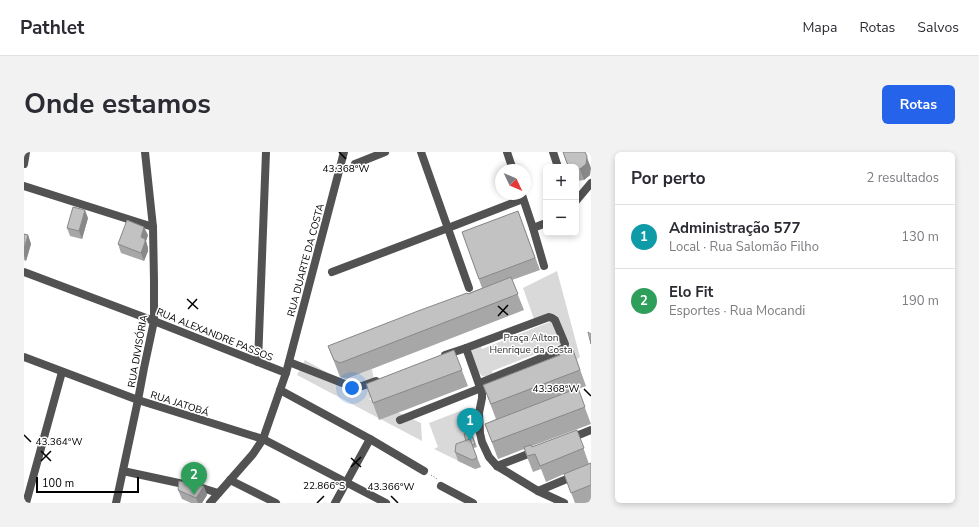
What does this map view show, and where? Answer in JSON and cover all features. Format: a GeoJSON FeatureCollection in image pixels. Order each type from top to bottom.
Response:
{"type":"FeatureCollection","features":[{"type":"Feature","properties":{"kind":"street"},"geometry":{"type":"LineString","coordinates":[[24,164],[26,152]]}},
{"type":"Feature","properties":{"kind":"street","name":"RUA DIVISÓRIA"},"geometry":{"type":"LineString","coordinates":[[116,503],[154,321],[153,227],[145,152]]}},
{"type":"Feature","properties":{"kind":"street"},"geometry":{"type":"LineString","coordinates":[[258,362],[266,152]]}},
{"type":"Feature","properties":{"kind":"street","name":"RUA DUARTE DA COSTA"},"geometry":{"type":"LineString","coordinates":[[210,503],[253,454],[263,440],[286,373],[344,152]]}},
{"type":"Feature","properties":{"kind":"street"},"geometry":{"type":"LineString","coordinates":[[355,164],[385,152]]}},
{"type":"Feature","properties":{"kind":"street"},"geometry":{"type":"LineString","coordinates":[[421,152],[469,288]]}},
{"type":"Feature","properties":{"kind":"street"},"geometry":{"type":"LineString","coordinates":[[507,152],[511,164]]}},
{"type":"Feature","properties":{"kind":"street"},"geometry":{"type":"LineString","coordinates":[[553,152],[557,164]]}},
{"type":"Feature","properties":{"kind":"street"},"geometry":{"type":"LineString","coordinates":[[577,200],[591,183]]}},
{"type":"Feature","properties":{"kind":"street"},"geometry":{"type":"LineString","coordinates":[[24,186],[153,227]]}},
{"type":"Feature","properties":{"kind":"street"},"geometry":{"type":"LineString","coordinates":[[332,272],[448,228],[513,200]]}},
{"type":"Feature","properties":{"kind":"street"},"geometry":{"type":"LineString","coordinates":[[524,200],[534,228],[544,266]]}},
{"type":"Feature","properties":{"kind":"street"},"geometry":{"type":"LineString","coordinates":[[534,228],[543,224]]}},
{"type":"Feature","properties":{"kind":"street","name":"RUA ALEXANDRE PASSOS"},"geometry":{"type":"LineString","coordinates":[[24,272],[286,373]]}},
{"type":"Feature","properties":{"kind":"street"},"geometry":{"type":"LineString","coordinates":[[400,420],[558,351],[565,346],[565,344],[555,320],[549,317],[440,357]]}},
{"type":"Feature","properties":{"kind":"street"},"geometry":{"type":"LineString","coordinates":[[466,348],[480,386],[482,398],[479,413],[484,432],[486,451],[489,457],[497,466],[538,491],[564,503]]}},
{"type":"Feature","properties":{"kind":"street","name":"RUA JATOBÁ"},"geometry":{"type":"LineString","coordinates":[[24,357],[138,400],[263,440],[386,503]]}},
{"type":"Feature","properties":{"kind":"street"},"geometry":{"type":"LineString","coordinates":[[289,362],[350,386],[362,386],[384,378]]}},
{"type":"Feature","properties":{"kind":"street"},"geometry":{"type":"LineString","coordinates":[[26,503],[62,372]]}},
{"type":"Feature","properties":{"kind":"street"},"geometry":{"type":"LineString","coordinates":[[280,390],[370,439],[424,471]]}},
{"type":"Feature","properties":{"kind":"street"},"geometry":{"type":"LineString","coordinates":[[562,441],[591,430]]}},
{"type":"Feature","properties":{"kind":"street"},"geometry":{"type":"LineString","coordinates":[[335,503],[370,439]]}},
{"type":"Feature","properties":{"kind":"street"},"geometry":{"type":"LineString","coordinates":[[497,466],[540,450]]}},
{"type":"Feature","properties":{"kind":"street"},"geometry":{"type":"LineString","coordinates":[[538,491],[591,469]]}},
{"type":"Feature","properties":{"kind":"street"},"geometry":{"type":"LineString","coordinates":[[123,471],[202,488],[218,493]]}},
{"type":"Feature","properties":{"kind":"street"},"geometry":{"type":"LineString","coordinates":[[230,480],[276,503]]}},
{"type":"Feature","properties":{"kind":"street"},"geometry":{"type":"LineString","coordinates":[[441,486],[460,500],[473,503]]}},
{"type":"Feature","properties":{"kind":"green space"},"geometry":{"type":"Polygon","coordinates":[[[557,271],[580,357],[571,364],[545,364],[549,356],[566,350],[555,320],[535,322],[523,288],[557,271]]]}},
{"type":"Feature","properties":{"kind":"green space","name":"Praça Aílton Henrique da Costa"},"geometry":{"type":"Polygon","coordinates":[[[552,321],[561,344],[492,371],[493,375],[487,377],[482,376],[478,372],[471,351],[474,347],[480,345],[482,349],[552,321]]]}},
{"type":"Feature","properties":{"kind":"green space"},"geometry":{"type":"Polygon","coordinates":[[[305,360],[342,381],[372,369],[376,391],[369,399],[421,423],[422,441],[297,375],[305,360]]]}},
{"type":"Feature","properties":{"kind":"green space"},"geometry":{"type":"Polygon","coordinates":[[[463,410],[477,447],[473,448],[481,467],[475,469],[434,449],[438,447],[429,423],[463,410]]]}},
{"type":"Feature","properties":{"kind":"building"},"geometry":{"type":"Polygon","coordinates":[[[563,152],[585,152],[587,156],[586,164],[580,169],[579,164],[567,163],[563,152]]]}},
{"type":"Feature","properties":{"kind":"building"},"geometry":{"type":"Polygon","coordinates":[[[73,207],[85,210],[79,231],[67,228],[73,207]]]}},
{"type":"Feature","properties":{"kind":"building"},"geometry":{"type":"Polygon","coordinates":[[[518,211],[535,258],[479,279],[462,232],[518,211]]]}},
{"type":"Feature","properties":{"kind":"building"},"geometry":{"type":"Polygon","coordinates":[[[127,220],[144,227],[141,237],[145,239],[145,242],[141,253],[118,244],[127,220]]]}},
{"type":"Feature","properties":{"kind":"building"},"geometry":{"type":"Polygon","coordinates":[[[24,234],[28,235],[24,249],[24,234]]]}},
{"type":"Feature","properties":{"kind":"building"},"geometry":{"type":"Polygon","coordinates":[[[511,277],[518,294],[340,363],[334,360],[328,346],[418,311],[467,293],[468,294],[511,277]]]}},
{"type":"Feature","properties":{"kind":"building"},"geometry":{"type":"Polygon","coordinates":[[[588,332],[591,334],[591,344],[588,332]]]}},
{"type":"Feature","properties":{"kind":"building"},"geometry":{"type":"Polygon","coordinates":[[[454,350],[462,370],[373,403],[366,384],[454,350]]]}},
{"type":"Feature","properties":{"kind":"building"},"geometry":{"type":"Polygon","coordinates":[[[573,350],[580,370],[491,404],[483,385],[573,350]]]}},
{"type":"Feature","properties":{"kind":"building"},"geometry":{"type":"Polygon","coordinates":[[[578,388],[585,407],[492,442],[485,424],[578,388]]]}},
{"type":"Feature","properties":{"kind":"building"},"geometry":{"type":"Polygon","coordinates":[[[577,430],[584,448],[540,466],[535,454],[527,456],[524,447],[531,445],[532,447],[577,430]]]}},
{"type":"Feature","properties":{"kind":"building"},"geometry":{"type":"Polygon","coordinates":[[[471,432],[475,444],[472,445],[470,439],[466,441],[464,434],[471,432]]]}},
{"type":"Feature","properties":{"kind":"building"},"geometry":{"type":"Polygon","coordinates":[[[470,439],[477,458],[472,460],[455,452],[456,444],[470,439]]]}},
{"type":"Feature","properties":{"kind":"building"},"geometry":{"type":"Polygon","coordinates":[[[591,463],[591,485],[571,493],[564,474],[591,463]]]}},
{"type":"Feature","properties":{"kind":"building"},"geometry":{"type":"Polygon","coordinates":[[[179,481],[204,486],[196,498],[178,490],[179,481]]]}},
{"type":"Feature","properties":{"kind":"place","name":"Administração 577"},"geometry":{"type":"Point","coordinates":[470,441]}},
{"type":"Feature","properties":{"kind":"place","name":"Elo Fit"},"geometry":{"type":"Point","coordinates":[194,495]}}]}
